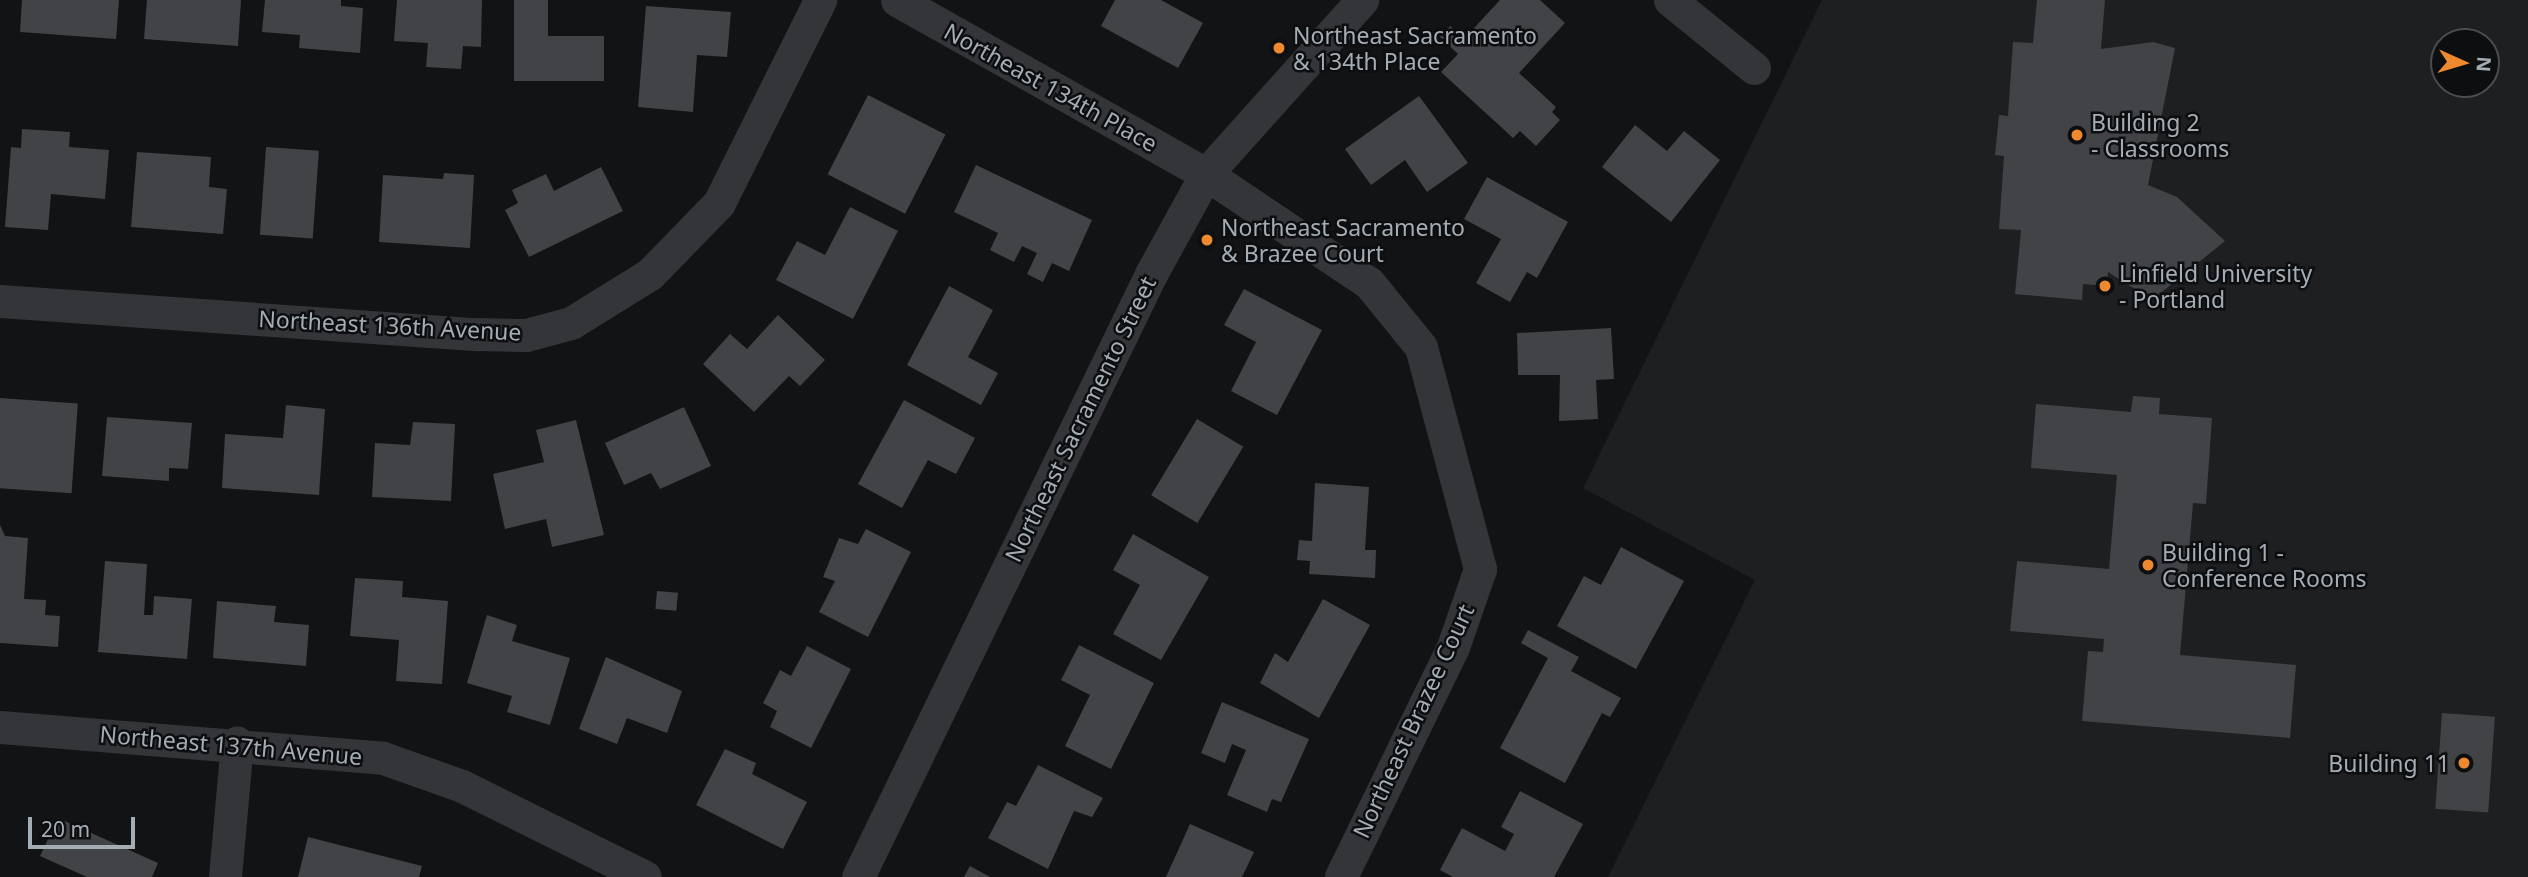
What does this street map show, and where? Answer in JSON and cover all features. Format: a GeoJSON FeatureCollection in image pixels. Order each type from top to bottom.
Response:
{"type":"FeatureCollection","features":[{"type":"Feature","properties":{"kind":"street","name":"Northeast 136th Avenue"},"geometry":{"type":"LineString","coordinates":[[0,302],[477,334],[526,335],[570,323],[650,274],[719,203],[820,0]]}},
{"type":"Feature","properties":{"kind":"street","name":"Northeast 134th Place"},"geometry":{"type":"LineString","coordinates":[[897,0],[1206,174]]}},
{"type":"Feature","properties":{"kind":"street","name":"Northeast Sacramento Street"},"geometry":{"type":"LineString","coordinates":[[858,877],[1145,285],[1206,174],[1362,0]]}},
{"type":"Feature","properties":{"kind":"street"},"geometry":{"type":"LineString","coordinates":[[1670,0],[1754,68]]}},
{"type":"Feature","properties":{"kind":"street","name":"Northeast Brazee Court"},"geometry":{"type":"LineString","coordinates":[[1206,174],[1368,283],[1398,312],[1435,386],[1480,569],[1453,647],[1341,877]]}},
{"type":"Feature","properties":{"kind":"street","name":"Northeast 137th Avenue"},"geometry":{"type":"LineString","coordinates":[[0,727],[335,750],[423,769],[645,877]]}},
{"type":"Feature","properties":{"kind":"street"},"geometry":{"type":"LineString","coordinates":[[225,877],[237,743]]}},
{"type":"Feature","properties":{"kind":"shaded area","name":"Linfield University - Portland"},"geometry":{"type":"Polygon","coordinates":[[[1822,0],[2528,0],[2528,877],[1608,877],[1755,580],[1583,488],[1822,0]]]}},
{"type":"Feature","properties":{"kind":"building"},"geometry":{"type":"Polygon","coordinates":[[[22,0],[119,0],[116,39],[20,32],[22,0]]]}},
{"type":"Feature","properties":{"kind":"building"},"geometry":{"type":"Polygon","coordinates":[[[147,0],[241,0],[238,46],[144,39],[147,0]]]}},
{"type":"Feature","properties":{"kind":"building"},"geometry":{"type":"Polygon","coordinates":[[[265,0],[341,0],[341,6],[363,8],[360,53],[299,48],[300,35],[262,32],[265,0]]]}},
{"type":"Feature","properties":{"kind":"building"},"geometry":{"type":"Polygon","coordinates":[[[397,0],[482,0],[481,47],[463,46],[461,69],[426,67],[428,43],[394,41],[397,0]]]}},
{"type":"Feature","properties":{"kind":"building"},"geometry":{"type":"Polygon","coordinates":[[[514,0],[548,0],[548,36],[604,36],[604,81],[514,81],[514,0]]]}},
{"type":"Feature","properties":{"kind":"building"},"geometry":{"type":"Polygon","coordinates":[[[1115,0],[1161,0],[1203,23],[1178,68],[1101,26],[1115,0]]]}},
{"type":"Feature","properties":{"kind":"building"},"geometry":{"type":"Polygon","coordinates":[[[1500,0],[1540,0],[1565,23],[1519,73],[1556,107],[1552,112],[1560,120],[1536,146],[1520,131],[1513,138],[1441,72],[1458,54],[1440,37],[1450,26],[1464,39],[1500,0]]]}},
{"type":"Feature","properties":{"kind":"building","name":"Building 2 - Classrooms"},"geometry":{"type":"Polygon","coordinates":[[[2037,0],[2105,0],[2101,49],[2153,42],[2175,48],[2148,185],[2177,197],[2225,241],[2152,300],[2108,272],[2107,286],[2083,284],[2082,300],[2015,294],[2021,230],[1999,229],[2004,156],[1995,155],[1999,115],[2008,116],[2013,42],[2033,43],[2037,0]]]}},
{"type":"Feature","properties":{"kind":"building"},"geometry":{"type":"Polygon","coordinates":[[[646,6],[731,12],[727,57],[697,55],[693,112],[638,107],[646,6]]]}},
{"type":"Feature","properties":{"kind":"building"},"geometry":{"type":"Polygon","coordinates":[[[868,95],[946,134],[905,214],[828,174],[868,95]]]}},
{"type":"Feature","properties":{"kind":"building"},"geometry":{"type":"Polygon","coordinates":[[[1419,96],[1468,163],[1427,192],[1405,160],[1371,185],[1345,149],[1419,96]]]}},
{"type":"Feature","properties":{"kind":"building"},"geometry":{"type":"Polygon","coordinates":[[[1635,125],[1667,151],[1684,131],[1720,160],[1671,222],[1602,167],[1635,125]]]}},
{"type":"Feature","properties":{"kind":"building"},"geometry":{"type":"Polygon","coordinates":[[[22,129],[70,132],[69,147],[109,150],[105,199],[51,194],[48,230],[5,227],[11,147],[21,148],[22,129]]]}},
{"type":"Feature","properties":{"kind":"building"},"geometry":{"type":"Polygon","coordinates":[[[266,147],[319,151],[313,238],[260,235],[266,147]]]}},
{"type":"Feature","properties":{"kind":"building"},"geometry":{"type":"Polygon","coordinates":[[[137,152],[211,157],[209,187],[227,189],[223,234],[131,227],[137,152]]]}},
{"type":"Feature","properties":{"kind":"building"},"geometry":{"type":"Polygon","coordinates":[[[976,165],[1092,220],[1069,271],[1052,263],[1043,282],[1027,274],[1037,253],[1022,246],[1014,262],[990,250],[998,233],[954,212],[976,165]]]}},
{"type":"Feature","properties":{"kind":"building"},"geometry":{"type":"Polygon","coordinates":[[[601,167],[623,211],[529,257],[505,210],[518,203],[512,190],[546,174],[554,191],[601,167]]]}},
{"type":"Feature","properties":{"kind":"building"},"geometry":{"type":"Polygon","coordinates":[[[444,173],[474,175],[470,248],[379,242],[383,175],[443,179],[444,173]]]}},
{"type":"Feature","properties":{"kind":"building"},"geometry":{"type":"Polygon","coordinates":[[[1487,177],[1568,222],[1537,278],[1527,272],[1510,302],[1476,283],[1501,239],[1464,219],[1487,177]]]}},
{"type":"Feature","properties":{"kind":"building"},"geometry":{"type":"Polygon","coordinates":[[[850,207],[898,231],[853,319],[776,280],[797,241],[825,255],[850,207]]]}},
{"type":"Feature","properties":{"kind":"building"},"geometry":{"type":"Polygon","coordinates":[[[949,286],[993,310],[968,357],[998,373],[981,405],[907,365],[949,286]]]}},
{"type":"Feature","properties":{"kind":"building"},"geometry":{"type":"Polygon","coordinates":[[[1244,289],[1322,330],[1277,415],[1231,391],[1256,342],[1224,325],[1244,289]]]}},
{"type":"Feature","properties":{"kind":"building"},"geometry":{"type":"Polygon","coordinates":[[[778,315],[825,360],[800,386],[789,376],[754,412],[703,364],[730,334],[747,349],[778,315]]]}},
{"type":"Feature","properties":{"kind":"building"},"geometry":{"type":"Polygon","coordinates":[[[1611,328],[1614,379],[1596,380],[1598,419],[1559,421],[1560,375],[1518,375],[1517,333],[1611,328]]]}},
{"type":"Feature","properties":{"kind":"building","name":"Building 1 - Conference Rooms"},"geometry":{"type":"Polygon","coordinates":[[[2133,396],[2160,398],[2159,414],[2212,418],[2206,504],[2193,503],[2180,655],[2296,665],[2290,738],[2082,721],[2088,651],[2103,652],[2104,639],[2010,631],[2017,561],[2109,569],[2117,475],[2031,468],[2036,404],[2131,412],[2133,396]]]}},
{"type":"Feature","properties":{"kind":"building"},"geometry":{"type":"Polygon","coordinates":[[[0,398],[78,403],[72,493],[0,488],[0,398]]]}},
{"type":"Feature","properties":{"kind":"building"},"geometry":{"type":"Polygon","coordinates":[[[904,400],[975,438],[956,474],[928,460],[902,508],[858,484],[904,400]]]}},
{"type":"Feature","properties":{"kind":"building"},"geometry":{"type":"Polygon","coordinates":[[[286,405],[325,409],[319,495],[222,488],[225,434],[283,438],[286,405]]]}},
{"type":"Feature","properties":{"kind":"building"},"geometry":{"type":"Polygon","coordinates":[[[684,407],[711,466],[660,489],[651,473],[624,485],[605,443],[684,407]]]}},
{"type":"Feature","properties":{"kind":"building"},"geometry":{"type":"Polygon","coordinates":[[[107,417],[192,423],[188,469],[169,468],[169,481],[102,476],[107,417]]]}},
{"type":"Feature","properties":{"kind":"building"},"geometry":{"type":"Polygon","coordinates":[[[1197,419],[1243,447],[1197,523],[1151,495],[1197,419]]]}},
{"type":"Feature","properties":{"kind":"building"},"geometry":{"type":"Polygon","coordinates":[[[576,420],[604,535],[552,547],[546,519],[505,529],[493,474],[544,462],[536,430],[576,420]]]}},
{"type":"Feature","properties":{"kind":"building"},"geometry":{"type":"Polygon","coordinates":[[[413,422],[455,424],[451,501],[372,497],[375,443],[410,445],[413,422]]]}},
{"type":"Feature","properties":{"kind":"building"},"geometry":{"type":"Polygon","coordinates":[[[1315,483],[1369,487],[1365,550],[1376,550],[1375,578],[1309,574],[1310,561],[1297,560],[1299,540],[1312,541],[1315,483]]]}},
{"type":"Feature","properties":{"kind":"building"},"geometry":{"type":"Polygon","coordinates":[[[0,525],[5,536],[28,538],[24,599],[46,600],[45,615],[60,616],[58,647],[0,643],[0,525]]]}},
{"type":"Feature","properties":{"kind":"building"},"geometry":{"type":"Polygon","coordinates":[[[866,529],[911,552],[868,637],[819,612],[835,581],[823,577],[839,538],[858,544],[866,529]]]}},
{"type":"Feature","properties":{"kind":"building"},"geometry":{"type":"Polygon","coordinates":[[[1133,534],[1209,577],[1161,660],[1113,634],[1140,585],[1113,570],[1133,534]]]}},
{"type":"Feature","properties":{"kind":"building"},"geometry":{"type":"Polygon","coordinates":[[[1621,547],[1684,581],[1636,669],[1557,626],[1584,576],[1601,585],[1621,547]]]}},
{"type":"Feature","properties":{"kind":"building"},"geometry":{"type":"Polygon","coordinates":[[[105,561],[147,564],[144,615],[153,615],[154,596],[192,599],[187,659],[98,652],[105,561]]]}},
{"type":"Feature","properties":{"kind":"building"},"geometry":{"type":"Polygon","coordinates":[[[355,578],[403,581],[402,597],[448,601],[442,684],[396,681],[399,640],[350,636],[355,578]]]}},
{"type":"Feature","properties":{"kind":"building"},"geometry":{"type":"Polygon","coordinates":[[[657,591],[678,593],[676,611],[655,609],[657,591]]]}},
{"type":"Feature","properties":{"kind":"building"},"geometry":{"type":"Polygon","coordinates":[[[1323,599],[1370,625],[1319,718],[1260,683],[1275,653],[1288,662],[1323,599]]]}},
{"type":"Feature","properties":{"kind":"building"},"geometry":{"type":"Polygon","coordinates":[[[217,601],[276,606],[274,622],[309,625],[306,666],[213,658],[217,601]]]}},
{"type":"Feature","properties":{"kind":"building"},"geometry":{"type":"Polygon","coordinates":[[[487,615],[517,625],[512,641],[570,658],[550,725],[507,712],[512,696],[467,683],[487,615]]]}},
{"type":"Feature","properties":{"kind":"building"},"geometry":{"type":"Polygon","coordinates":[[[1528,630],[1579,657],[1571,671],[1621,698],[1610,717],[1602,713],[1565,783],[1500,748],[1548,658],[1521,643],[1528,630]]]}},
{"type":"Feature","properties":{"kind":"building"},"geometry":{"type":"Polygon","coordinates":[[[1079,645],[1154,683],[1111,769],[1065,746],[1090,695],[1061,680],[1079,645]]]}},
{"type":"Feature","properties":{"kind":"building"},"geometry":{"type":"Polygon","coordinates":[[[807,646],[851,669],[811,748],[770,727],[777,711],[763,703],[780,670],[791,676],[807,646]]]}},
{"type":"Feature","properties":{"kind":"building"},"geometry":{"type":"Polygon","coordinates":[[[606,657],[682,691],[667,733],[627,718],[617,744],[579,729],[606,657]]]}},
{"type":"Feature","properties":{"kind":"building"},"geometry":{"type":"Polygon","coordinates":[[[1222,702],[1309,739],[1281,802],[1272,799],[1267,812],[1227,795],[1246,750],[1232,744],[1225,763],[1201,753],[1222,702]]]}},
{"type":"Feature","properties":{"kind":"building","name":"Building 11"},"geometry":{"type":"Polygon","coordinates":[[[2442,713],[2495,717],[2488,812],[2435,809],[2442,713]]]}},
{"type":"Feature","properties":{"kind":"building"},"geometry":{"type":"Polygon","coordinates":[[[725,749],[756,763],[752,774],[807,802],[783,849],[696,805],[725,749]]]}},
{"type":"Feature","properties":{"kind":"building"},"geometry":{"type":"Polygon","coordinates":[[[1038,765],[1103,798],[1092,817],[1074,811],[1048,869],[988,838],[1007,802],[1016,806],[1038,765]]]}},
{"type":"Feature","properties":{"kind":"building"},"geometry":{"type":"Polygon","coordinates":[[[1520,791],[1583,824],[1554,877],[1453,877],[1440,870],[1462,828],[1505,851],[1514,834],[1501,827],[1520,791]]]}},
{"type":"Feature","properties":{"kind":"building"},"geometry":{"type":"Polygon","coordinates":[[[58,818],[158,863],[152,877],[87,877],[40,856],[58,818]]]}},
{"type":"Feature","properties":{"kind":"building"},"geometry":{"type":"Polygon","coordinates":[[[1190,824],[1254,852],[1242,877],[1166,877],[1190,824]]]}},
{"type":"Feature","properties":{"kind":"building"},"geometry":{"type":"Polygon","coordinates":[[[308,837],[422,866],[419,877],[298,877],[308,837]]]}},
{"type":"Feature","properties":{"kind":"building"},"geometry":{"type":"Polygon","coordinates":[[[970,866],[990,877],[964,877],[970,866]]]}},
{"type":"Feature","properties":{"kind":"place","name":"Northeast Sacramento & 134th Place"},"geometry":{"type":"Point","coordinates":[1279,48]}},
{"type":"Feature","properties":{"kind":"place","name":"Building 2 - Classrooms"},"geometry":{"type":"Point","coordinates":[2077,135]}},
{"type":"Feature","properties":{"kind":"place","name":"Northeast Sacramento & Brazee Court"},"geometry":{"type":"Point","coordinates":[1207,240]}},
{"type":"Feature","properties":{"kind":"place","name":"Linfield University - Portland"},"geometry":{"type":"Point","coordinates":[2105,286]}},
{"type":"Feature","properties":{"kind":"place","name":"Building 1 - Conference Rooms"},"geometry":{"type":"Point","coordinates":[2148,565]}},
{"type":"Feature","properties":{"kind":"place","name":"Building 11"},"geometry":{"type":"Point","coordinates":[2464,763]}}]}
